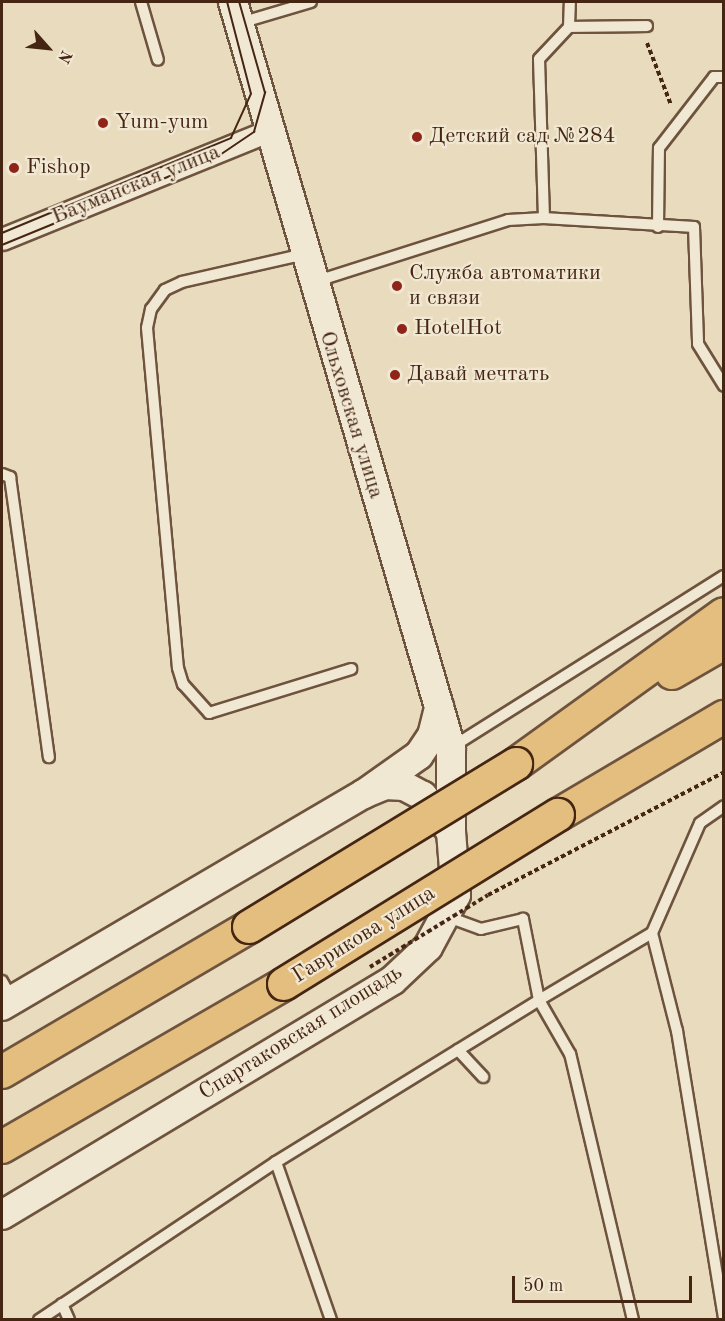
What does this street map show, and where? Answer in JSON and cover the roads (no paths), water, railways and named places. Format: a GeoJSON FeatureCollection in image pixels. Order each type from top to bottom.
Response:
{"type":"FeatureCollection","features":[{"type":"Feature","properties":{"kind":"main road"},"geometry":{"type":"LineString","coordinates":[[516,764],[723,614]]}},
{"type":"Feature","properties":{"kind":"main road"},"geometry":{"type":"LineString","coordinates":[[2,1072],[249,927],[516,764],[723,643]]}},
{"type":"Feature","properties":{"kind":"main road","name":"Гаврикова улица"},"geometry":{"type":"LineString","coordinates":[[2,1147],[284,984],[558,814],[723,717]]}},
{"type":"Feature","properties":{"kind":"main road"},"geometry":{"type":"LineString","coordinates":[[558,814],[723,742]]}},
{"type":"Feature","properties":{"kind":"street","name":"Ольховская улица"},"geometry":{"type":"LineString","coordinates":[[236,12],[312,282],[451,748],[450,832]]}},
{"type":"Feature","properties":{"kind":"street","name":"Бауманская улица"},"geometry":{"type":"LineString","coordinates":[[2,239],[271,130]]}},
{"type":"Feature","properties":{"kind":"street","name":"Спартаковская площадь"},"geometry":{"type":"LineString","coordinates":[[364,794],[418,755],[432,736],[439,707]]}},
{"type":"Feature","properties":{"kind":"street","name":"Спартаковская площадь"},"geometry":{"type":"LineString","coordinates":[[2,1215],[393,980],[428,946],[448,917],[458,873],[450,832],[423,796],[404,786],[385,785],[364,794],[5,995]]}},
{"type":"Feature","properties":{"kind":"lane"},"geometry":{"type":"LineString","coordinates":[[141,2],[158,60]]}},
{"type":"Feature","properties":{"kind":"lane"},"geometry":{"type":"LineString","coordinates":[[236,12],[311,2]]}},
{"type":"Feature","properties":{"kind":"lane"},"geometry":{"type":"LineString","coordinates":[[544,218],[539,59],[569,27],[570,2]]}},
{"type":"Feature","properties":{"kind":"lane"},"geometry":{"type":"LineString","coordinates":[[569,27],[647,26]]}},
{"type":"Feature","properties":{"kind":"lane"},"geometry":{"type":"LineString","coordinates":[[658,227],[659,148],[714,77],[723,77]]}},
{"type":"Feature","properties":{"kind":"lane"},"geometry":{"type":"LineString","coordinates":[[312,282],[508,220],[544,218],[658,227],[694,227],[698,344],[723,386]]}},
{"type":"Feature","properties":{"kind":"lane"},"geometry":{"type":"LineString","coordinates":[[305,254],[182,282],[165,290],[151,309],[147,328],[178,668],[183,684],[209,712],[351,669]]}},
{"type":"Feature","properties":{"kind":"lane"},"geometry":{"type":"LineString","coordinates":[[2,474],[10,477],[49,757]]}},
{"type":"Feature","properties":{"kind":"lane"},"geometry":{"type":"LineString","coordinates":[[451,748],[723,576]]}},
{"type":"Feature","properties":{"kind":"lane"},"geometry":{"type":"LineString","coordinates":[[39,1320],[276,1162],[652,933],[700,823],[723,806]]}},
{"type":"Feature","properties":{"kind":"lane"},"geometry":{"type":"LineString","coordinates":[[448,917],[481,929],[523,919],[539,1000],[570,1054],[633,1320]]}},
{"type":"Feature","properties":{"kind":"lane"},"geometry":{"type":"LineString","coordinates":[[652,933],[677,1031],[723,1318]]}},
{"type":"Feature","properties":{"kind":"lane"},"geometry":{"type":"LineString","coordinates":[[458,1050],[483,1077]]}},
{"type":"Feature","properties":{"kind":"lane"},"geometry":{"type":"LineString","coordinates":[[276,1162],[331,1320]]}},
{"type":"Feature","properties":{"kind":"lane"},"geometry":{"type":"LineString","coordinates":[[62,1304],[69,1320]]}},
{"type":"Feature","properties":{"kind":"tram line"},"geometry":{"type":"LineString","coordinates":[[2,233],[231,138],[251,94],[227,2]]}},
{"type":"Feature","properties":{"kind":"tram line"},"geometry":{"type":"LineString","coordinates":[[2,245],[217,157],[254,132],[265,93],[239,2]]}},
{"type":"Feature","properties":{"kind":"place","name":"Yum-yum"},"geometry":{"type":"Point","coordinates":[103,123]}},
{"type":"Feature","properties":{"kind":"place","name":"Детский сад №284"},"geometry":{"type":"Point","coordinates":[417,137]}},
{"type":"Feature","properties":{"kind":"place","name":"Fishop"},"geometry":{"type":"Point","coordinates":[14,168]}},
{"type":"Feature","properties":{"kind":"place","name":"Служба автоматики и связи"},"geometry":{"type":"Point","coordinates":[397,286]}},
{"type":"Feature","properties":{"kind":"place","name":"HotelHot"},"geometry":{"type":"Point","coordinates":[402,329]}},
{"type":"Feature","properties":{"kind":"place","name":"Давай мечтать"},"geometry":{"type":"Point","coordinates":[395,375]}}]}
